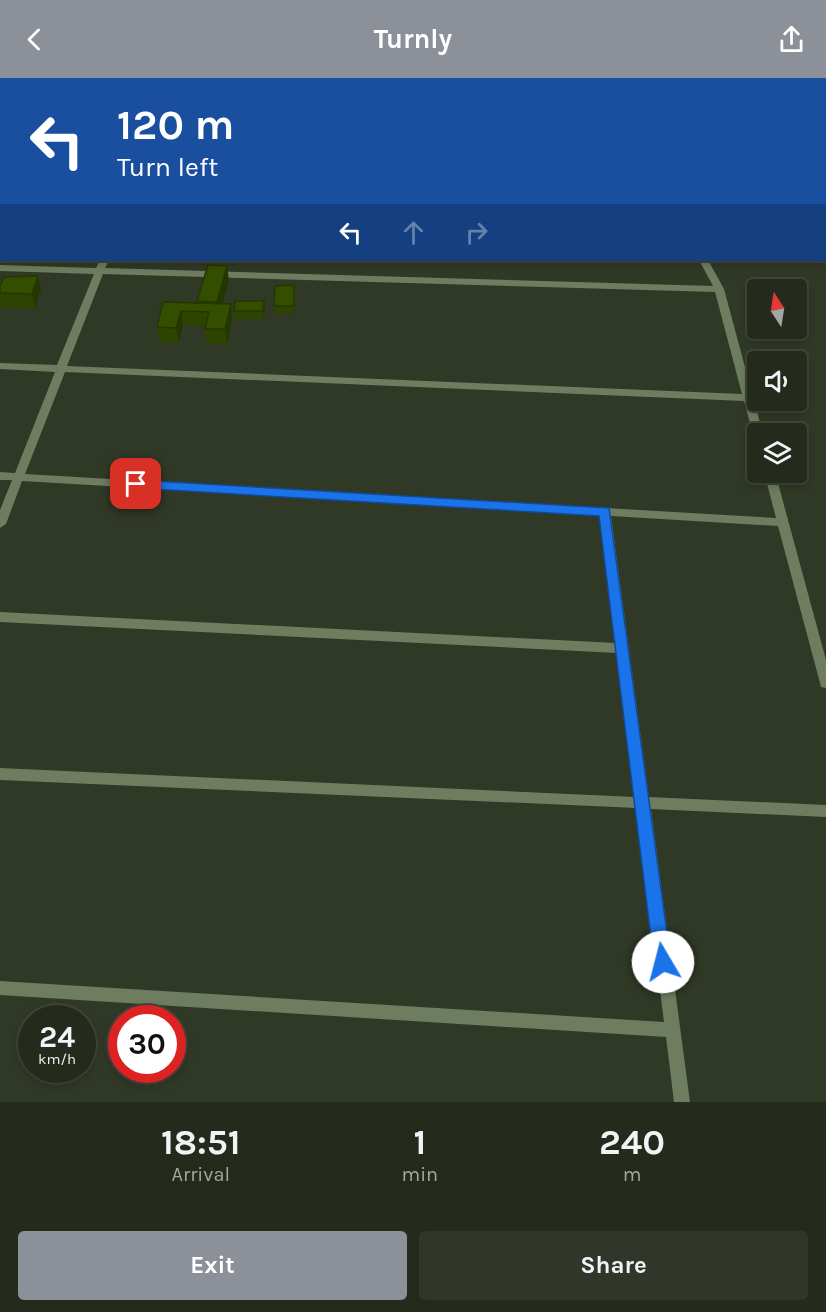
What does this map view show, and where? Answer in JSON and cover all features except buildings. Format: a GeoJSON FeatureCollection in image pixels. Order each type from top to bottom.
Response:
{"type":"FeatureCollection","features":[{"type":"Feature","properties":{"kind":"street"},"geometry":{"type":"LineString","coordinates":[[0,524],[104,261]]}},
{"type":"Feature","properties":{"kind":"street"},"geometry":{"type":"LineString","coordinates":[[705,261],[719,289],[747,394]]}},
{"type":"Feature","properties":{"kind":"street"},"geometry":{"type":"LineString","coordinates":[[0,268],[719,289]]}},
{"type":"Feature","properties":{"kind":"street"},"geometry":{"type":"LineString","coordinates":[[0,366],[747,398]]}},
{"type":"Feature","properties":{"kind":"street"},"geometry":{"type":"LineString","coordinates":[[0,476],[782,522]]}},
{"type":"Feature","properties":{"kind":"street"},"geometry":{"type":"LineString","coordinates":[[771,483],[826,683]]}},
{"type":"Feature","properties":{"kind":"street"},"geometry":{"type":"LineString","coordinates":[[604,512],[682,1102]]}},
{"type":"Feature","properties":{"kind":"street"},"geometry":{"type":"LineString","coordinates":[[0,616],[622,648]]}},
{"type":"Feature","properties":{"kind":"street"},"geometry":{"type":"LineString","coordinates":[[0,774],[826,811]]}},
{"type":"Feature","properties":{"kind":"street"},"geometry":{"type":"LineString","coordinates":[[0,988],[672,1030]]}},
{"type":"Feature","properties":{"kind":"route"},"geometry":{"type":"LineString","coordinates":[[136,484],[604,512],[663,962]]}}]}
